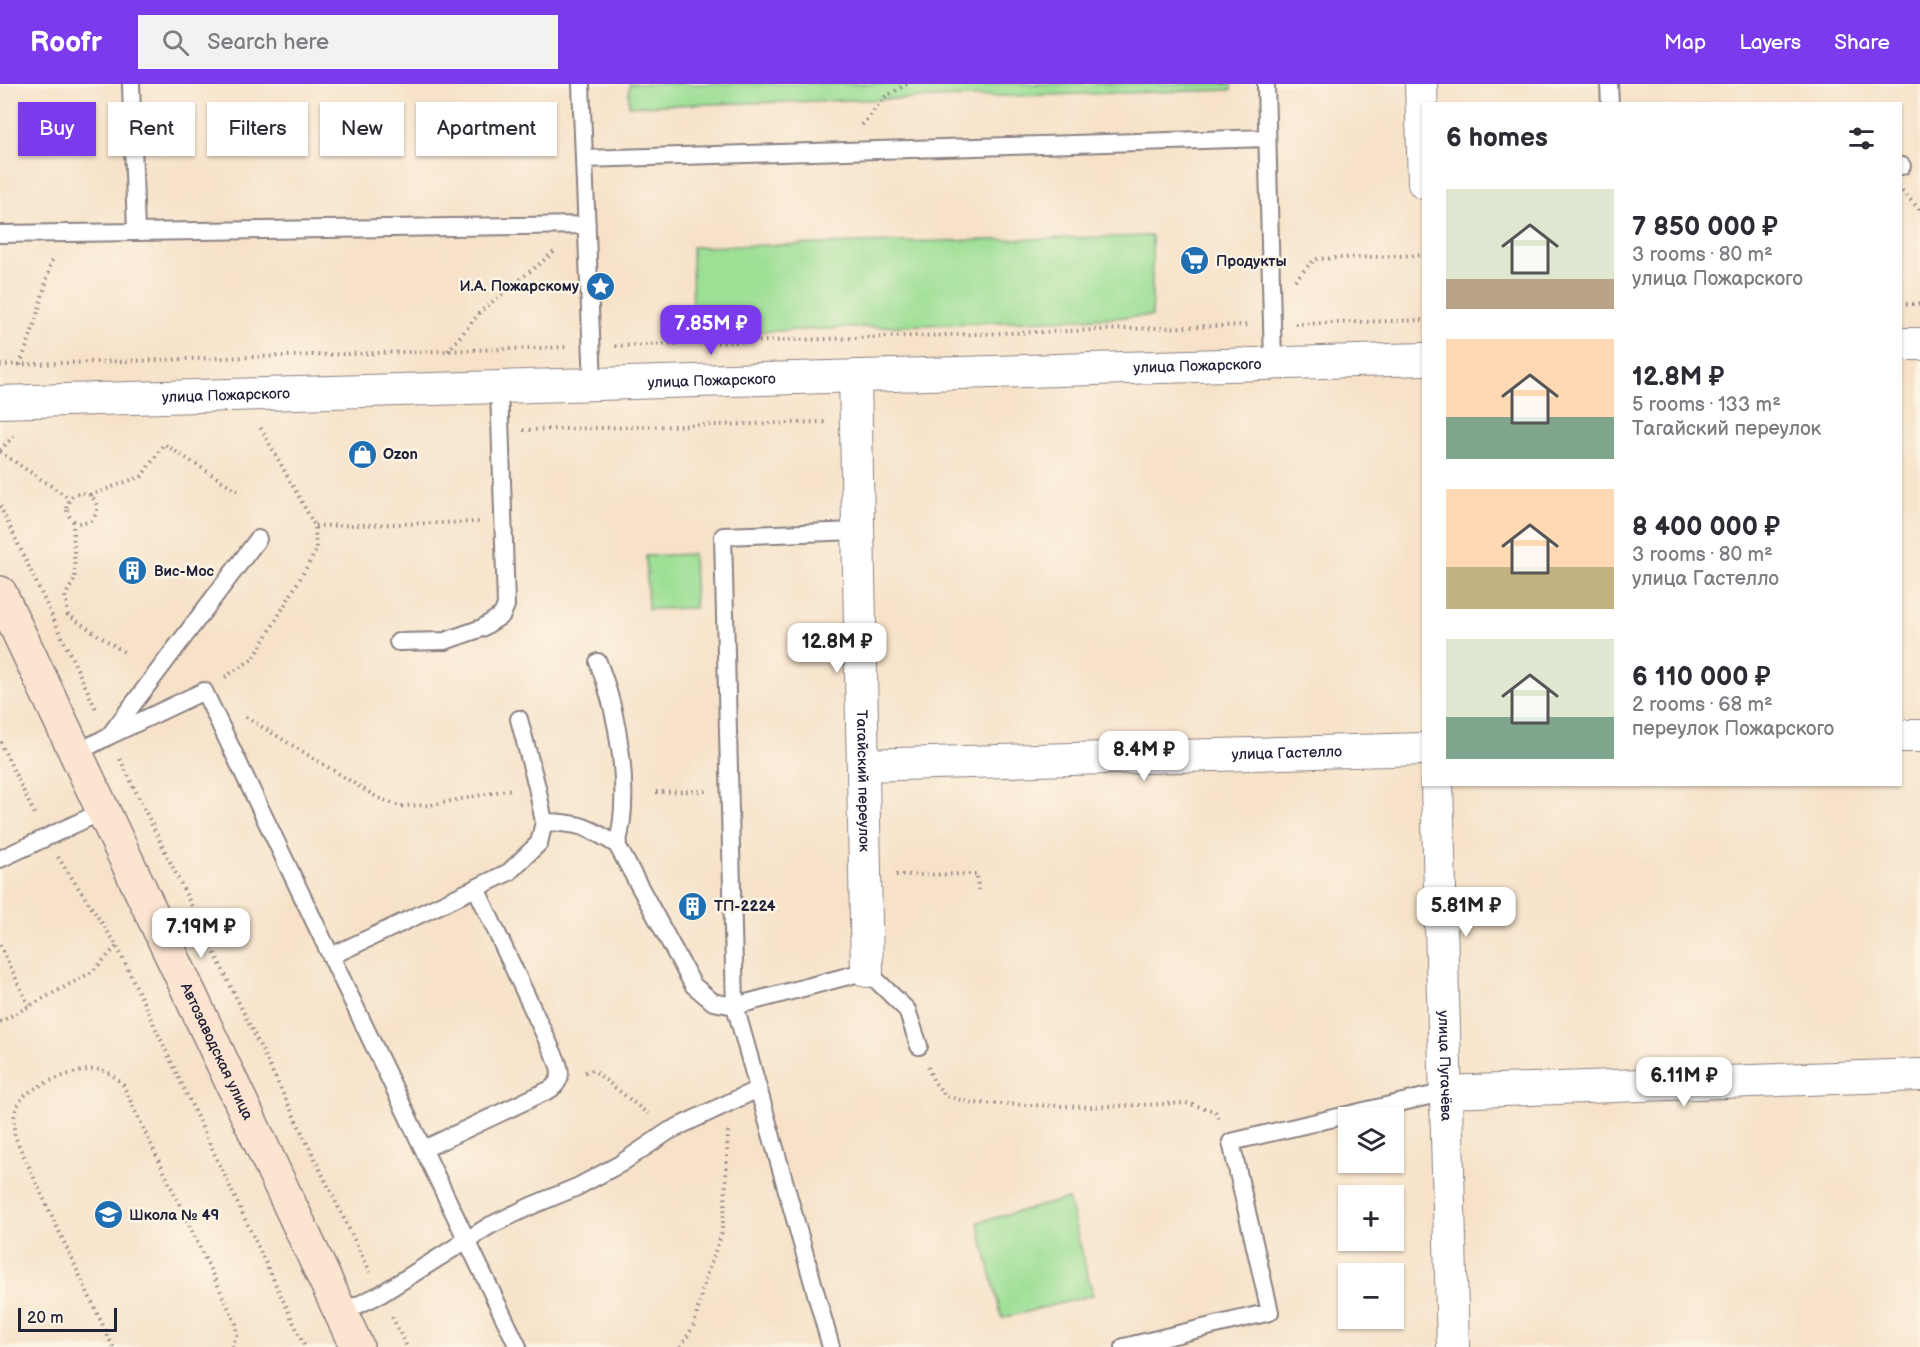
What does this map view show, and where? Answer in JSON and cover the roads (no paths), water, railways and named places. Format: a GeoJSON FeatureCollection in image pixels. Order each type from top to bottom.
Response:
{"type":"FeatureCollection","features":[{"type":"Feature","properties":{"kind":"street"},"geometry":{"type":"LineString","coordinates":[[1421,84],[1422,117]]}},
{"type":"Feature","properties":{"kind":"street"},"geometry":{"type":"LineString","coordinates":[[1902,344],[1920,344]]}},
{"type":"Feature","properties":{"kind":"street","name":"улица Пожарского"},"geometry":{"type":"LineString","coordinates":[[0,402],[1422,359]]}},
{"type":"Feature","properties":{"kind":"street","name":"Тагайский переулок"},"geometry":{"type":"LineString","coordinates":[[855,376],[867,971]]}},
{"type":"Feature","properties":{"kind":"street","name":"Автозаводская улица"},"geometry":{"type":"LineString","coordinates":[[0,593],[357,1347]]}},
{"type":"Feature","properties":{"kind":"street"},"geometry":{"type":"LineString","coordinates":[[1902,736],[1920,736]]}},
{"type":"Feature","properties":{"kind":"street","name":"улица Гастелло"},"geometry":{"type":"LineString","coordinates":[[863,765],[1422,748]]}},
{"type":"Feature","properties":{"kind":"street","name":"улица Пугачёва"},"geometry":{"type":"LineString","coordinates":[[1437,786],[1453,1347]]}},
{"type":"Feature","properties":{"kind":"street"},"geometry":{"type":"LineString","coordinates":[[1446,1092],[1920,1075]]}},
{"type":"Feature","properties":{"kind":"lane"},"geometry":{"type":"LineString","coordinates":[[131,84],[136,232]]}},
{"type":"Feature","properties":{"kind":"lane"},"geometry":{"type":"LineString","coordinates":[[581,84],[593,384]]}},
{"type":"Feature","properties":{"kind":"lane"},"geometry":{"type":"LineString","coordinates":[[1266,84],[1273,363]]}},
{"type":"Feature","properties":{"kind":"lane"},"geometry":{"type":"LineString","coordinates":[[1609,84],[1610,102]]}},
{"type":"Feature","properties":{"kind":"lane"},"geometry":{"type":"LineString","coordinates":[[584,159],[1267,138]]}},
{"type":"Feature","properties":{"kind":"lane"},"geometry":{"type":"LineString","coordinates":[[0,234],[587,225]]}},
{"type":"Feature","properties":{"kind":"lane"},"geometry":{"type":"LineString","coordinates":[[398,642],[445,641],[482,628],[502,615],[506,605],[499,387]]}},
{"type":"Feature","properties":{"kind":"lane"},"geometry":{"type":"LineString","coordinates":[[831,1347],[735,1006],[723,536],[858,531]]}},
{"type":"Feature","properties":{"kind":"lane"},"geometry":{"type":"LineString","coordinates":[[109,736],[258,539]]}},
{"type":"Feature","properties":{"kind":"lane"},"geometry":{"type":"LineString","coordinates":[[598,662],[609,691],[621,751],[623,824],[617,845]]}},
{"type":"Feature","properties":{"kind":"lane"},"geometry":{"type":"LineString","coordinates":[[76,753],[204,691],[518,1347]]}},
{"type":"Feature","properties":{"kind":"lane"},"geometry":{"type":"LineString","coordinates":[[331,956],[509,872],[539,843],[544,822],[519,719]]}},
{"type":"Feature","properties":{"kind":"lane"},"geometry":{"type":"LineString","coordinates":[[0,859],[103,811]]}},
{"type":"Feature","properties":{"kind":"lane"},"geometry":{"type":"LineString","coordinates":[[544,822],[570,823],[591,828],[617,845],[693,985],[713,1002],[735,1006],[867,971],[907,1010],[919,1046]]}},
{"type":"Feature","properties":{"kind":"lane"},"geometry":{"type":"LineString","coordinates":[[424,1149],[551,1089],[561,1077],[557,1061],[476,888]]}},
{"type":"Feature","properties":{"kind":"lane"},"geometry":{"type":"LineString","coordinates":[[341,1313],[381,1294],[465,1239],[531,1206],[577,1187],[620,1164],[669,1131],[758,1089]]}},
{"type":"Feature","properties":{"kind":"lane"},"geometry":{"type":"LineString","coordinates":[[1124,1347],[1270,1312],[1230,1142],[1446,1092]]}},
{"type":"Feature","properties":{"kind":"place","name":"Продукты"},"geometry":{"type":"Point","coordinates":[1195,261]}},
{"type":"Feature","properties":{"kind":"place","name":"И.А. Пожарскому"},"geometry":{"type":"Point","coordinates":[600,286]}},
{"type":"Feature","properties":{"kind":"place","name":"Ozon"},"geometry":{"type":"Point","coordinates":[362,454]}},
{"type":"Feature","properties":{"kind":"place","name":"Вис-Мос"},"geometry":{"type":"Point","coordinates":[133,571]}},
{"type":"Feature","properties":{"kind":"place","name":"ТП-2224"},"geometry":{"type":"Point","coordinates":[693,906]}},
{"type":"Feature","properties":{"kind":"place","name":"Школа № 49"},"geometry":{"type":"Point","coordinates":[108,1215]}}]}
